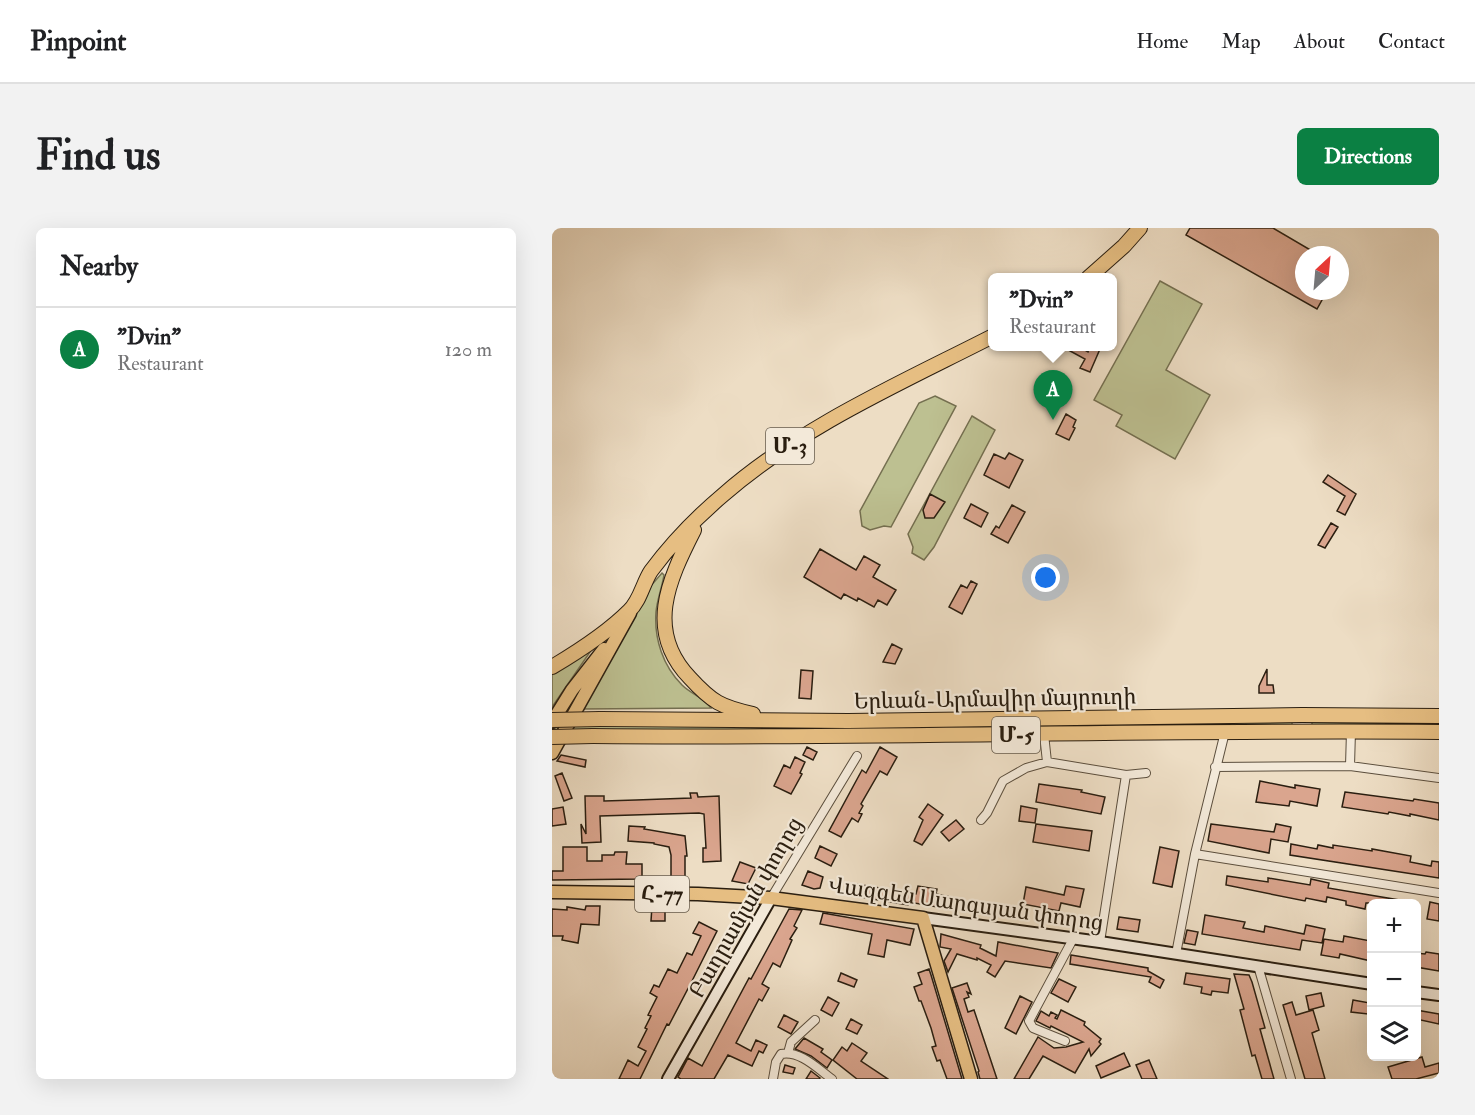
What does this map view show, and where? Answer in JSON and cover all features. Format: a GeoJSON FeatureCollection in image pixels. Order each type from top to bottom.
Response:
{"type":"FeatureCollection","features":[{"type":"Feature","properties":{"kind":"highway"},"geometry":{"type":"LineString","coordinates":[[1094,273],[1140,228]]}},
{"type":"Feature","properties":{"kind":"highway","name":"Մ-3"},"geometry":{"type":"LineString","coordinates":[[631,609],[651,572],[722,496],[756,467],[831,419],[988,339]]}},
{"type":"Feature","properties":{"kind":"highway","name":"Մ-3"},"geometry":{"type":"LineString","coordinates":[[700,518],[674,569],[665,598],[664,629],[669,647],[678,666],[710,699],[726,707],[791,720]]}},
{"type":"Feature","properties":{"kind":"highway"},"geometry":{"type":"LineString","coordinates":[[552,667],[580,651],[631,609]]}},
{"type":"Feature","properties":{"kind":"highway"},"geometry":{"type":"LineString","coordinates":[[1302,715],[1302,732]]}},
{"type":"Feature","properties":{"kind":"highway","name":"Երևան-Արմավիր մայրուղի"},"geometry":{"type":"LineString","coordinates":[[552,721],[1439,716]]}},
{"type":"Feature","properties":{"kind":"highway"},"geometry":{"type":"LineString","coordinates":[[786,738],[795,732],[795,724],[791,720]]}},
{"type":"Feature","properties":{"kind":"highway","name":"Երևան-Արմավիր մայրուղի"},"geometry":{"type":"LineString","coordinates":[[552,737],[786,738],[1225,732],[1439,732]]}},
{"type":"Feature","properties":{"kind":"main road"},"geometry":{"type":"LineString","coordinates":[[552,753],[631,609]]}},
{"type":"Feature","properties":{"kind":"main road"},"geometry":{"type":"LineString","coordinates":[[552,721],[583,675],[619,633]]}},
{"type":"Feature","properties":{"kind":"main road","name":"Վազգեն Սարգսյան փողոց"},"geometry":{"type":"LineString","coordinates":[[552,892],[698,894],[771,898],[923,918]]}},
{"type":"Feature","properties":{"kind":"main road"},"geometry":{"type":"LineString","coordinates":[[923,918],[971,1079]]}},
{"type":"Feature","properties":{"kind":"street"},"geometry":{"type":"LineString","coordinates":[[1350,766],[1351,731]]}},
{"type":"Feature","properties":{"kind":"street"},"geometry":{"type":"LineString","coordinates":[[1176,954],[1195,854],[1225,732]]}},
{"type":"Feature","properties":{"kind":"street"},"geometry":{"type":"LineString","coordinates":[[1044,734],[1047,762]]}},
{"type":"Feature","properties":{"kind":"street","name":"Բաղրամյան փողոց"},"geometry":{"type":"LineString","coordinates":[[668,1079],[771,898],[856,756]]}},
{"type":"Feature","properties":{"kind":"street"},"geometry":{"type":"LineString","coordinates":[[981,820],[1003,781],[1026,768],[1047,762],[1126,775],[1146,773]]}},
{"type":"Feature","properties":{"kind":"street"},"geometry":{"type":"LineString","coordinates":[[1215,767],[1350,766],[1439,778]]}},
{"type":"Feature","properties":{"kind":"street"},"geometry":{"type":"LineString","coordinates":[[1100,942],[1126,775]]}},
{"type":"Feature","properties":{"kind":"street"},"geometry":{"type":"LineString","coordinates":[[1195,854],[1439,893]]}},
{"type":"Feature","properties":{"kind":"street","name":"Վազգեն Սարգսյան փողոց"},"geometry":{"type":"LineString","coordinates":[[923,918],[1100,942],[1367,983]]}},
{"type":"Feature","properties":{"kind":"street"},"geometry":{"type":"LineString","coordinates":[[1065,1041],[1034,1028],[1029,1021],[1073,939]]}},
{"type":"Feature","properties":{"kind":"street"},"geometry":{"type":"LineString","coordinates":[[1258,966],[1291,1079]]}},
{"type":"Feature","properties":{"kind":"street"},"geometry":{"type":"LineString","coordinates":[[1421,993],[1439,995]]}},
{"type":"Feature","properties":{"kind":"street"},"geometry":{"type":"LineString","coordinates":[[788,1053],[791,1042],[814,1020]]}},
{"type":"Feature","properties":{"kind":"street"},"geometry":{"type":"LineString","coordinates":[[773,1079],[776,1062],[781,1054],[788,1053],[799,1056],[832,1079]]}},
{"type":"Feature","properties":{"kind":"green space"},"geometry":{"type":"Polygon","coordinates":[[[1160,281],[1202,304],[1166,370],[1210,395],[1175,459],[1116,426],[1122,415],[1094,400],[1160,281]]]}},
{"type":"Feature","properties":{"kind":"green space"},"geometry":{"type":"Polygon","coordinates":[[[935,396],[956,406],[891,527],[884,526],[870,530],[862,526],[860,511],[919,403],[935,396]]]}},
{"type":"Feature","properties":{"kind":"green space"},"geometry":{"type":"Polygon","coordinates":[[[972,416],[995,430],[934,547],[924,560],[912,553],[913,547],[908,534],[972,416]]]}},
{"type":"Feature","properties":{"kind":"green space"},"geometry":{"type":"Polygon","coordinates":[[[662,573],[664,575],[656,622],[661,652],[675,678],[711,708],[581,709],[642,596],[662,573]]]}},
{"type":"Feature","properties":{"kind":"green space"},"geometry":{"type":"Polygon","coordinates":[[[590,652],[552,707],[552,671],[590,652]]]}},
{"type":"Feature","properties":{"kind":"green space"},"geometry":{"type":"Polygon","coordinates":[[[1292,720],[1292,727],[809,733],[810,726],[1292,720]]]}},
{"type":"Feature","properties":{"kind":"green space"},"geometry":{"type":"Polygon","coordinates":[[[1312,720],[1439,721],[1439,727],[1312,726],[1312,720]]]}},
{"type":"Feature","properties":{"kind":"green space"},"geometry":{"type":"Polygon","coordinates":[[[552,725],[788,726],[788,733],[552,733],[552,725]]]}},
{"type":"Feature","properties":{"kind":"building"},"geometry":{"type":"Polygon","coordinates":[[[1190,228],[1273,228],[1304,246],[1295,246],[1295,297],[1186,235],[1190,228]]]}},
{"type":"Feature","properties":{"kind":"building"},"geometry":{"type":"Polygon","coordinates":[[[1301,300],[1322,300],[1317,309],[1301,300]]]}},
{"type":"Feature","properties":{"kind":"building"},"geometry":{"type":"Polygon","coordinates":[[[1070,351],[1099,351],[1090,372],[1080,368],[1085,359],[1070,351]]]}},
{"type":"Feature","properties":{"kind":"building"},"geometry":{"type":"Polygon","coordinates":[[[1066,414],[1076,420],[1069,440],[1056,434],[1066,414]]]}},
{"type":"Feature","properties":{"kind":"building"},"geometry":{"type":"Polygon","coordinates":[[[1009,453],[1023,460],[1009,488],[984,475],[994,454],[1005,459],[1009,453]]]}},
{"type":"Feature","properties":{"kind":"building"},"geometry":{"type":"Polygon","coordinates":[[[1328,475],[1356,494],[1345,515],[1337,511],[1345,496],[1323,482],[1328,475]]]}},
{"type":"Feature","properties":{"kind":"building"},"geometry":{"type":"Polygon","coordinates":[[[930,494],[945,502],[934,518],[925,518],[923,510],[930,494]]]}},
{"type":"Feature","properties":{"kind":"building"},"geometry":{"type":"Polygon","coordinates":[[[971,504],[988,513],[981,527],[964,518],[971,504]]]}},
{"type":"Feature","properties":{"kind":"building"},"geometry":{"type":"Polygon","coordinates":[[[1012,505],[1025,512],[1008,543],[991,534],[996,526],[999,528],[1012,505]]]}},
{"type":"Feature","properties":{"kind":"building"},"geometry":{"type":"Polygon","coordinates":[[[1331,523],[1338,527],[1325,548],[1318,545],[1331,523]]]}},
{"type":"Feature","properties":{"kind":"building"},"geometry":{"type":"Polygon","coordinates":[[[820,549],[856,570],[864,556],[880,565],[873,577],[896,590],[887,605],[878,600],[874,607],[858,598],[857,601],[844,594],[841,599],[804,577],[820,549]]]}},
{"type":"Feature","properties":{"kind":"building"},"geometry":{"type":"Polygon","coordinates":[[[971,581],[977,584],[962,614],[949,607],[961,585],[967,588],[971,581]]]}},
{"type":"Feature","properties":{"kind":"building"},"geometry":{"type":"Polygon","coordinates":[[[892,644],[902,649],[895,664],[883,662],[892,644]]]}},
{"type":"Feature","properties":{"kind":"building"},"geometry":{"type":"Polygon","coordinates":[[[1267,669],[1267,685],[1273,685],[1274,693],[1259,693],[1259,686],[1267,669]]]}},
{"type":"Feature","properties":{"kind":"building"},"geometry":{"type":"Polygon","coordinates":[[[801,670],[813,671],[811,699],[799,698],[801,670]]]}},
{"type":"Feature","properties":{"kind":"building"},"geometry":{"type":"Polygon","coordinates":[[[807,747],[817,752],[813,760],[803,755],[807,747]]]}},
{"type":"Feature","properties":{"kind":"building"},"geometry":{"type":"Polygon","coordinates":[[[880,747],[897,757],[887,775],[880,771],[861,804],[863,806],[859,813],[862,814],[858,822],[852,818],[841,837],[829,831],[862,770],[866,773],[880,747]]]}},
{"type":"Feature","properties":{"kind":"building"},"geometry":{"type":"Polygon","coordinates":[[[561,755],[586,760],[585,767],[557,761],[561,755]]]}},
{"type":"Feature","properties":{"kind":"building"},"geometry":{"type":"Polygon","coordinates":[[[795,757],[805,762],[800,773],[802,774],[791,794],[774,786],[784,765],[790,768],[795,757]]]}},
{"type":"Feature","properties":{"kind":"building"},"geometry":{"type":"Polygon","coordinates":[[[562,773],[572,798],[564,801],[555,776],[562,773]]]}},
{"type":"Feature","properties":{"kind":"building"},"geometry":{"type":"Polygon","coordinates":[[[1260,781],[1295,788],[1295,785],[1320,789],[1317,806],[1290,801],[1289,806],[1256,802],[1260,781]]]}},
{"type":"Feature","properties":{"kind":"building"},"geometry":{"type":"Polygon","coordinates":[[[1039,784],[1082,790],[1081,792],[1105,797],[1101,814],[1036,802],[1039,784]]]}},
{"type":"Feature","properties":{"kind":"building"},"geometry":{"type":"Polygon","coordinates":[[[1345,792],[1439,803],[1439,820],[1410,814],[1410,816],[1389,812],[1388,814],[1342,807],[1345,792]]]}},
{"type":"Feature","properties":{"kind":"building"},"geometry":{"type":"Polygon","coordinates":[[[690,793],[697,793],[698,797],[719,796],[721,861],[703,862],[703,848],[706,848],[704,814],[699,813],[600,816],[601,842],[582,843],[581,824],[586,834],[585,796],[604,796],[604,801],[691,798],[690,793]]]}},
{"type":"Feature","properties":{"kind":"building"},"geometry":{"type":"Polygon","coordinates":[[[928,804],[943,815],[922,845],[914,841],[923,820],[919,817],[928,804]]]}},
{"type":"Feature","properties":{"kind":"building"},"geometry":{"type":"Polygon","coordinates":[[[1021,806],[1037,809],[1035,823],[1019,821],[1021,806]]]}},
{"type":"Feature","properties":{"kind":"building"},"geometry":{"type":"Polygon","coordinates":[[[563,807],[566,824],[552,826],[552,809],[563,807]]]}},
{"type":"Feature","properties":{"kind":"building"},"geometry":{"type":"Polygon","coordinates":[[[956,820],[964,829],[949,841],[941,832],[956,820]]]}},
{"type":"Feature","properties":{"kind":"building"},"geometry":{"type":"Polygon","coordinates":[[[1036,824],[1092,831],[1089,851],[1033,842],[1036,824]]]}},
{"type":"Feature","properties":{"kind":"building"},"geometry":{"type":"Polygon","coordinates":[[[1211,824],[1274,832],[1276,824],[1291,827],[1288,842],[1271,839],[1269,853],[1208,841],[1211,824]]]}},
{"type":"Feature","properties":{"kind":"building"},"geometry":{"type":"Polygon","coordinates":[[[629,826],[645,827],[644,829],[685,836],[687,856],[685,856],[685,880],[671,880],[669,847],[628,841],[629,826]]]}},
{"type":"Feature","properties":{"kind":"building"},"geometry":{"type":"Polygon","coordinates":[[[1291,844],[1317,849],[1318,845],[1333,848],[1333,845],[1372,851],[1372,849],[1411,856],[1410,862],[1431,866],[1432,861],[1439,862],[1439,878],[1290,855],[1291,844]]]}},
{"type":"Feature","properties":{"kind":"building"},"geometry":{"type":"Polygon","coordinates":[[[820,846],[837,854],[831,866],[815,858],[820,846]]]}},
{"type":"Feature","properties":{"kind":"building"},"geometry":{"type":"Polygon","coordinates":[[[563,847],[587,847],[587,861],[602,861],[602,855],[627,852],[626,864],[642,864],[642,879],[552,880],[552,871],[563,871],[563,847]]]}},
{"type":"Feature","properties":{"kind":"building"},"geometry":{"type":"Polygon","coordinates":[[[1160,847],[1179,851],[1172,887],[1153,883],[1160,847]]]}},
{"type":"Feature","properties":{"kind":"building"},"geometry":{"type":"Polygon","coordinates":[[[740,862],[756,868],[748,884],[732,881],[740,862]]]}},
{"type":"Feature","properties":{"kind":"building"},"geometry":{"type":"Polygon","coordinates":[[[808,871],[823,877],[820,888],[814,889],[802,885],[808,871]]]}},
{"type":"Feature","properties":{"kind":"building"},"geometry":{"type":"Polygon","coordinates":[[[1227,876],[1268,882],[1268,878],[1310,885],[1311,879],[1329,883],[1328,888],[1393,899],[1367,899],[1365,909],[1346,905],[1346,901],[1327,897],[1326,902],[1306,898],[1305,901],[1226,885],[1227,876]]]}},
{"type":"Feature","properties":{"kind":"building"},"geometry":{"type":"Polygon","coordinates":[[[856,884],[916,894],[918,886],[937,889],[936,894],[956,898],[954,910],[854,896],[856,884]]]}},
{"type":"Feature","properties":{"kind":"building"},"geometry":{"type":"Polygon","coordinates":[[[1066,886],[1084,889],[1080,907],[1061,903],[1059,911],[1023,904],[1026,887],[1064,895],[1066,886]]]}},
{"type":"Feature","properties":{"kind":"building"},"geometry":{"type":"Polygon","coordinates":[[[1430,902],[1439,904],[1439,921],[1427,919],[1430,902]]]}},
{"type":"Feature","properties":{"kind":"building"},"geometry":{"type":"Polygon","coordinates":[[[586,906],[600,906],[599,925],[581,924],[578,943],[562,940],[563,936],[552,936],[552,909],[567,910],[567,907],[585,910],[586,906]]]}},
{"type":"Feature","properties":{"kind":"building"},"geometry":{"type":"Polygon","coordinates":[[[652,906],[665,906],[665,921],[651,921],[652,906]]]}},
{"type":"Feature","properties":{"kind":"building"},"geometry":{"type":"Polygon","coordinates":[[[789,909],[802,910],[794,926],[797,928],[790,939],[792,940],[780,967],[773,963],[762,984],[769,988],[762,1001],[759,999],[736,1043],[751,1051],[756,1040],[767,1045],[763,1053],[759,1051],[752,1066],[728,1055],[714,1079],[681,1079],[678,1077],[688,1058],[702,1066],[789,909]]]}},
{"type":"Feature","properties":{"kind":"building"},"geometry":{"type":"Polygon","coordinates":[[[823,913],[914,929],[910,945],[887,940],[884,957],[868,954],[872,934],[820,924],[823,913]]]}},
{"type":"Feature","properties":{"kind":"building"},"geometry":{"type":"Polygon","coordinates":[[[1205,915],[1245,922],[1243,928],[1264,932],[1265,926],[1304,934],[1306,925],[1325,929],[1322,943],[1302,940],[1300,950],[1202,934],[1205,915]]]}},
{"type":"Feature","properties":{"kind":"building"},"geometry":{"type":"Polygon","coordinates":[[[1119,917],[1140,920],[1138,932],[1117,929],[1119,917]]]}},
{"type":"Feature","properties":{"kind":"building"},"geometry":{"type":"Polygon","coordinates":[[[699,922],[717,931],[693,979],[669,1025],[667,1024],[640,1079],[619,1079],[628,1060],[638,1066],[646,1051],[638,1047],[647,1029],[645,1028],[651,1016],[648,1015],[657,997],[650,993],[654,985],[659,987],[668,969],[677,973],[687,953],[692,955],[701,936],[693,933],[699,922]]]}},
{"type":"Feature","properties":{"kind":"building"},"geometry":{"type":"Polygon","coordinates":[[[1187,930],[1198,932],[1195,945],[1184,943],[1187,930]]]}},
{"type":"Feature","properties":{"kind":"building"},"geometry":{"type":"Polygon","coordinates":[[[941,934],[981,945],[980,948],[996,956],[998,942],[1058,953],[1051,968],[1005,961],[995,977],[987,972],[991,965],[977,958],[977,960],[957,954],[948,972],[944,961],[951,949],[940,947],[941,934]]]}},
{"type":"Feature","properties":{"kind":"building"},"geometry":{"type":"Polygon","coordinates":[[[1344,936],[1367,940],[1367,960],[1340,954],[1339,958],[1321,955],[1324,939],[1343,942],[1344,936]]]}},
{"type":"Feature","properties":{"kind":"building"},"geometry":{"type":"Polygon","coordinates":[[[1426,952],[1439,954],[1439,971],[1421,968],[1421,954],[1426,952]]]}},
{"type":"Feature","properties":{"kind":"building"},"geometry":{"type":"Polygon","coordinates":[[[1071,955],[1148,968],[1148,971],[1164,980],[1160,988],[1149,982],[1151,977],[1070,964],[1071,955]]]}},
{"type":"Feature","properties":{"kind":"building"},"geometry":{"type":"Polygon","coordinates":[[[929,969],[962,1079],[947,1079],[940,1060],[937,1061],[932,1047],[936,1046],[931,1028],[914,987],[922,984],[918,973],[929,969]]]}},
{"type":"Feature","properties":{"kind":"building"},"geometry":{"type":"Polygon","coordinates":[[[841,973],[857,980],[854,987],[838,981],[841,973]]]}},
{"type":"Feature","properties":{"kind":"building"},"geometry":{"type":"Polygon","coordinates":[[[1186,973],[1230,979],[1228,993],[1212,991],[1211,995],[1201,993],[1202,987],[1184,984],[1186,973]]]}},
{"type":"Feature","properties":{"kind":"building"},"geometry":{"type":"Polygon","coordinates":[[[1234,974],[1249,975],[1252,982],[1265,1028],[1260,1029],[1274,1079],[1262,1079],[1255,1055],[1252,1056],[1240,1010],[1244,1009],[1234,974]]]}},
{"type":"Feature","properties":{"kind":"building"},"geometry":{"type":"Polygon","coordinates":[[[1059,979],[1076,987],[1068,1002],[1051,993],[1059,979]]]}},
{"type":"Feature","properties":{"kind":"building"},"geometry":{"type":"Polygon","coordinates":[[[967,983],[971,994],[967,992],[969,997],[964,999],[968,1012],[974,1010],[997,1079],[980,1079],[952,988],[967,983]]]}},
{"type":"Feature","properties":{"kind":"building"},"geometry":{"type":"Polygon","coordinates":[[[1321,993],[1324,1006],[1309,1010],[1306,996],[1321,993]]]}},
{"type":"Feature","properties":{"kind":"building"},"geometry":{"type":"Polygon","coordinates":[[[1020,996],[1032,1002],[1016,1034],[1005,1028],[1020,996]]]}},
{"type":"Feature","properties":{"kind":"building"},"geometry":{"type":"Polygon","coordinates":[[[828,997],[839,1003],[832,1016],[821,1010],[828,997]]]}},
{"type":"Feature","properties":{"kind":"building"},"geometry":{"type":"Polygon","coordinates":[[[1353,1000],[1367,1002],[1367,1014],[1351,1012],[1353,1000]]]}},
{"type":"Feature","properties":{"kind":"building"},"geometry":{"type":"Polygon","coordinates":[[[1292,1002],[1296,1015],[1313,1010],[1319,1030],[1312,1033],[1325,1079],[1305,1079],[1283,1005],[1292,1002]]]}},
{"type":"Feature","properties":{"kind":"building"},"geometry":{"type":"Polygon","coordinates":[[[1061,1010],[1085,1022],[1084,1025],[1101,1039],[1099,1042],[1101,1044],[1091,1056],[1089,1049],[1075,1073],[1043,1056],[1029,1079],[1014,1079],[1038,1037],[1054,1048],[1083,1042],[1036,1021],[1041,1011],[1049,1016],[1051,1012],[1057,1015],[1055,1018],[1057,1019],[1061,1010]]]}},
{"type":"Feature","properties":{"kind":"building"},"geometry":{"type":"Polygon","coordinates":[[[1421,1011],[1439,1014],[1439,1024],[1421,1020],[1421,1011]]]}},
{"type":"Feature","properties":{"kind":"building"},"geometry":{"type":"Polygon","coordinates":[[[784,1015],[798,1022],[791,1034],[778,1027],[784,1015]]]}},
{"type":"Feature","properties":{"kind":"building"},"geometry":{"type":"Polygon","coordinates":[[[851,1019],[862,1025],[857,1034],[846,1029],[851,1019]]]}},
{"type":"Feature","properties":{"kind":"building"},"geometry":{"type":"Polygon","coordinates":[[[804,1038],[823,1049],[821,1052],[832,1060],[827,1068],[811,1056],[795,1049],[804,1038]]]}},
{"type":"Feature","properties":{"kind":"building"},"geometry":{"type":"Polygon","coordinates":[[[852,1043],[867,1053],[861,1061],[888,1079],[857,1079],[833,1060],[842,1047],[847,1051],[852,1043]]]}},
{"type":"Feature","properties":{"kind":"building"},"geometry":{"type":"Polygon","coordinates":[[[1124,1053],[1130,1066],[1101,1078],[1096,1066],[1124,1053]]]}},
{"type":"Feature","properties":{"kind":"building"},"geometry":{"type":"Polygon","coordinates":[[[1421,1057],[1425,1067],[1439,1063],[1439,1073],[1416,1079],[1392,1079],[1388,1067],[1408,1061],[1421,1061],[1421,1057]]]}},
{"type":"Feature","properties":{"kind":"building"},"geometry":{"type":"Polygon","coordinates":[[[1149,1060],[1157,1079],[1142,1079],[1136,1065],[1149,1060]]]}},
{"type":"Feature","properties":{"kind":"building"},"geometry":{"type":"Polygon","coordinates":[[[785,1065],[795,1068],[793,1074],[783,1072],[785,1065]]]}},
{"type":"Feature","properties":{"kind":"building"},"geometry":{"type":"Polygon","coordinates":[[[811,1071],[820,1078],[806,1079],[811,1071]]]}},
{"type":"Feature","properties":{"kind":"place","name":"\"Dvin\""},"geometry":{"type":"Point","coordinates":[1053,420]}}]}
